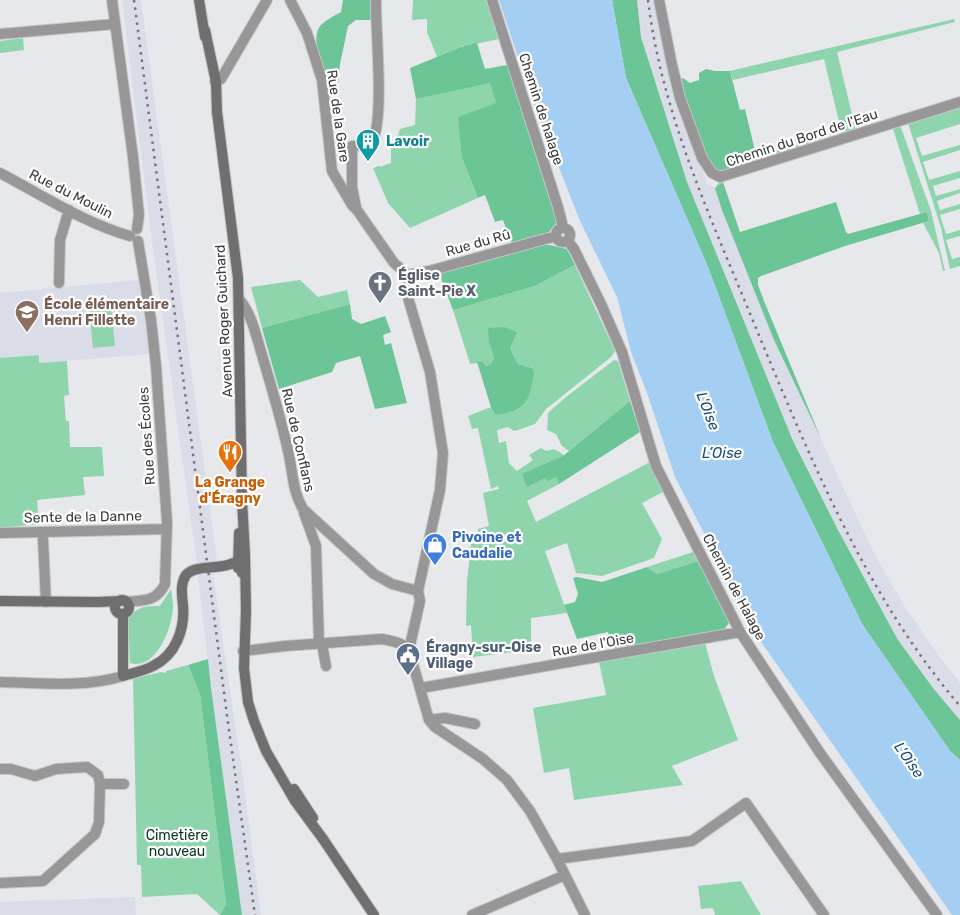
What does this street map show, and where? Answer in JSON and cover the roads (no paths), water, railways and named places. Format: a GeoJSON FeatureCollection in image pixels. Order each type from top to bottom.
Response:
{"type":"FeatureCollection","features":[{"type":"Feature","properties":{"kind":"main road","name":"Avenue Roger Guichard"},"geometry":{"type":"LineString","coordinates":[[199,0],[216,82],[217,112],[237,259],[242,500],[238,565],[244,651]]}},
{"type":"Feature","properties":{"kind":"main road","name":"Avenue Roger Guichard"},"geometry":{"type":"LineString","coordinates":[[203,0],[208,83],[217,112]]}},
{"type":"Feature","properties":{"kind":"main road"},"geometry":{"type":"LineString","coordinates":[[208,66],[211,80],[216,82]]}},
{"type":"Feature","properties":{"kind":"main road","name":"Avenue Roger Guichard"},"geometry":{"type":"LineString","coordinates":[[238,565],[246,608],[244,680],[250,711],[266,752],[295,801],[374,915]]}},
{"type":"Feature","properties":{"kind":"main road"},"geometry":{"type":"LineString","coordinates":[[0,602],[97,602],[121,607],[123,676],[161,662],[171,651],[183,624],[182,585],[187,574],[208,568],[238,565]]}},
{"type":"Feature","properties":{"kind":"street","name":"Rue des Écoles"},"geometry":{"type":"LineString","coordinates":[[112,0],[139,215],[135,236],[151,320],[156,366],[167,529],[165,584],[154,598],[121,607]]}},
{"type":"Feature","properties":{"kind":"street"},"geometry":{"type":"LineString","coordinates":[[216,82],[221,79],[267,0]]}},
{"type":"Feature","properties":{"kind":"street","name":"Rue de la Gare"},"geometry":{"type":"LineString","coordinates":[[290,0],[307,33],[322,80],[332,171],[352,205],[394,263],[408,275]]}},
{"type":"Feature","properties":{"kind":"street"},"geometry":{"type":"LineString","coordinates":[[357,210],[352,187],[352,146],[370,145],[374,141],[378,101],[376,0]]}},
{"type":"Feature","properties":{"kind":"street","name":"Chemin de halage"},"geometry":{"type":"LineString","coordinates":[[492,0],[563,227]]}},
{"type":"Feature","properties":{"kind":"street","name":"Chemin du Bord de l'Eau"},"geometry":{"type":"LineString","coordinates":[[659,0],[680,98],[702,158],[712,173],[720,178],[960,102]]}},
{"type":"Feature","properties":{"kind":"street"},"geometry":{"type":"LineString","coordinates":[[0,34],[114,24]]}},
{"type":"Feature","properties":{"kind":"street","name":"Rue du Moulin"},"geometry":{"type":"LineString","coordinates":[[0,173],[119,234],[135,236]]}},
{"type":"Feature","properties":{"kind":"street"},"geometry":{"type":"LineString","coordinates":[[59,283],[60,240],[69,210]]}},
{"type":"Feature","properties":{"kind":"street"},"geometry":{"type":"LineString","coordinates":[[563,227],[568,229],[570,233],[568,240],[562,242],[556,236],[557,231],[563,227]]}},
{"type":"Feature","properties":{"kind":"street","name":"Rue du Rû"},"geometry":{"type":"LineString","coordinates":[[408,275],[556,236]]}},
{"type":"Feature","properties":{"kind":"street","name":"Chemin de Halage"},"geometry":{"type":"LineString","coordinates":[[568,240],[601,304],[622,352],[656,466],[740,632],[820,753],[937,915]]}},
{"type":"Feature","properties":{"kind":"street"},"geometry":{"type":"LineString","coordinates":[[408,275],[406,292],[430,372],[443,453],[440,490],[418,591],[420,600],[409,650]]}},
{"type":"Feature","properties":{"kind":"street","name":"Rue de Conflans"},"geometry":{"type":"LineString","coordinates":[[239,299],[246,307],[260,350],[289,452],[296,495],[303,509],[374,574],[392,584],[418,591]]}},
{"type":"Feature","properties":{"kind":"street"},"geometry":{"type":"LineString","coordinates":[[303,509],[316,546],[321,644],[326,666]]}},
{"type":"Feature","properties":{"kind":"street","name":"Sente de la Danne"},"geometry":{"type":"LineString","coordinates":[[0,533],[167,529]]}},
{"type":"Feature","properties":{"kind":"street","name":"Sente de la Danne"},"geometry":{"type":"LineString","coordinates":[[43,539],[46,602]]}},
{"type":"Feature","properties":{"kind":"street","name":"Rue de l'Oise"},"geometry":{"type":"LineString","coordinates":[[421,688],[740,632]]}},
{"type":"Feature","properties":{"kind":"street"},"geometry":{"type":"LineString","coordinates":[[244,651],[382,639],[404,645],[409,650],[429,720],[434,727],[484,759],[507,780],[530,811],[585,915]]}},
{"type":"Feature","properties":{"kind":"street"},"geometry":{"type":"LineString","coordinates":[[0,682],[74,684],[97,682],[123,676]]}},
{"type":"Feature","properties":{"kind":"street"},"geometry":{"type":"LineString","coordinates":[[429,720],[445,718],[475,724]]}},
{"type":"Feature","properties":{"kind":"street"},"geometry":{"type":"LineString","coordinates":[[0,769],[11,769],[35,776],[56,768],[87,767],[98,774],[100,784],[99,822],[95,834],[43,881],[0,883]]}},
{"type":"Feature","properties":{"kind":"street"},"geometry":{"type":"LineString","coordinates":[[100,784],[124,784]]}},
{"type":"Feature","properties":{"kind":"street"},"geometry":{"type":"LineString","coordinates":[[557,859],[692,841],[746,803],[824,915]]}},
{"type":"Feature","properties":{"kind":"street"},"geometry":{"type":"LineString","coordinates":[[472,915],[564,875]]}},
{"type":"Feature","properties":{"kind":"water","name":"L’Oise"},"geometry":{"type":"Polygon","coordinates":[[[499,0],[612,0],[626,78],[708,267],[773,442],[862,624],[950,751],[960,760],[960,915],[952,915],[757,636],[675,477],[631,352],[617,297],[580,221],[533,102],[499,0]]]}},
{"type":"Feature","properties":{"kind":"railway"},"geometry":{"type":"LineString","coordinates":[[134,0],[228,723],[255,915]]}},
{"type":"Feature","properties":{"kind":"railway"},"geometry":{"type":"LineString","coordinates":[[648,0],[654,40],[663,79],[686,155],[715,230],[790,409],[838,514],[864,565],[893,614],[925,662],[960,706]]}},
{"type":"Feature","properties":{"kind":"place","name":"Lavoir"},"geometry":{"type":"Point","coordinates":[368,162]}},
{"type":"Feature","properties":{"kind":"place","name":"Église Saint-Pie X"},"geometry":{"type":"Point","coordinates":[380,304]}},
{"type":"Feature","properties":{"kind":"place","name":"École élémentaire Henri Fillette"},"geometry":{"type":"Point","coordinates":[27,333]}},
{"type":"Feature","properties":{"kind":"place","name":"La Grange d'Éragny"},"geometry":{"type":"Point","coordinates":[230,473]}},
{"type":"Feature","properties":{"kind":"place","name":"Pivoine et Caudalie"},"geometry":{"type":"Point","coordinates":[435,566]}},
{"type":"Feature","properties":{"kind":"place","name":"Éragny-sur-Oise Village"},"geometry":{"type":"Point","coordinates":[408,676]}},
{"type":"Feature","properties":{"kind":"water label","name":"L'Oise"},"geometry":{"type":"Point","coordinates":[708,411]}},
{"type":"Feature","properties":{"kind":"water label","name":"L'Oise"},"geometry":{"type":"Point","coordinates":[909,760]}},
{"type":"Feature","properties":{"kind":"park label","name":"Cimetière nouveau"},"geometry":{"type":"Point","coordinates":[177,844]}}]}
